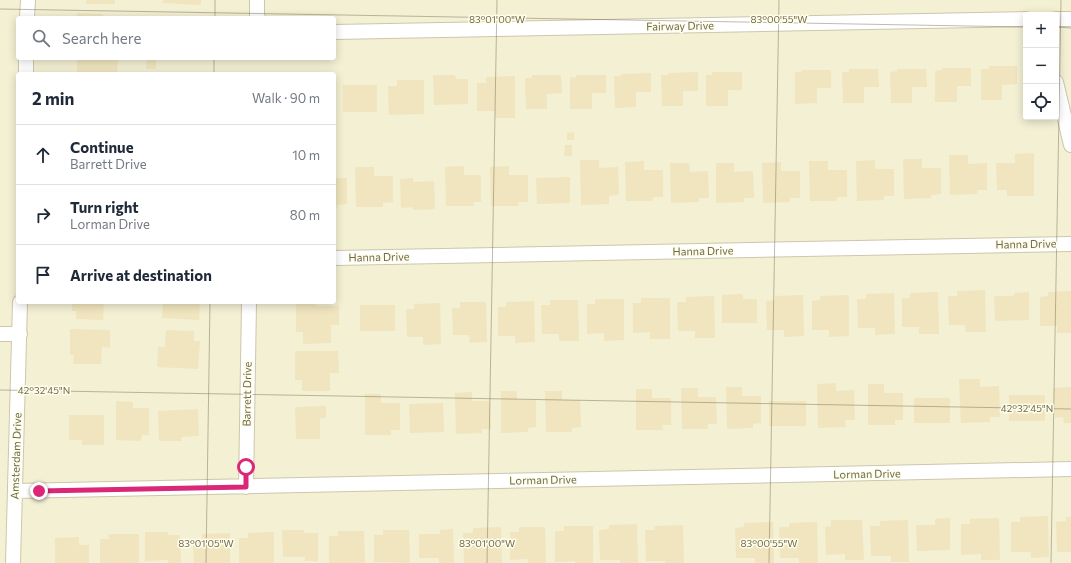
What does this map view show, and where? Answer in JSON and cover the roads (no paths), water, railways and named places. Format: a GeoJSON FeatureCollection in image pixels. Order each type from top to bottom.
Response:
{"type":"FeatureCollection","features":[{"type":"Feature","properties":{"kind":"street"},"geometry":{"type":"LineString","coordinates":[[27,16],[28,0]]}},
{"type":"Feature","properties":{"kind":"street"},"geometry":{"type":"LineString","coordinates":[[257,0],[257,16]]}},
{"type":"Feature","properties":{"kind":"street","name":"Fairway Drive"},"geometry":{"type":"LineString","coordinates":[[336,32],[1023,19]]}},
{"type":"Feature","properties":{"kind":"street"},"geometry":{"type":"LineString","coordinates":[[1059,19],[1071,19]]}},
{"type":"Feature","properties":{"kind":"street"},"geometry":{"type":"LineString","coordinates":[[26,60],[26,72]]}},
{"type":"Feature","properties":{"kind":"street"},"geometry":{"type":"LineString","coordinates":[[1056,84],[1071,145]]}},
{"type":"Feature","properties":{"kind":"street","name":"Hanna Drive"},"geometry":{"type":"LineString","coordinates":[[336,258],[1071,244]]}},
{"type":"Feature","properties":{"kind":"street","name":"Amsterdam Drive"},"geometry":{"type":"LineString","coordinates":[[13,563],[20,304]]}},
{"type":"Feature","properties":{"kind":"street","name":"Barrett Drive"},"geometry":{"type":"LineString","coordinates":[[246,487],[250,304]]}},
{"type":"Feature","properties":{"kind":"street"},"geometry":{"type":"LineString","coordinates":[[0,334],[20,334]]}},
{"type":"Feature","properties":{"kind":"street","name":"Lorman Drive"},"geometry":{"type":"LineString","coordinates":[[15,491],[1071,470]]}}]}
